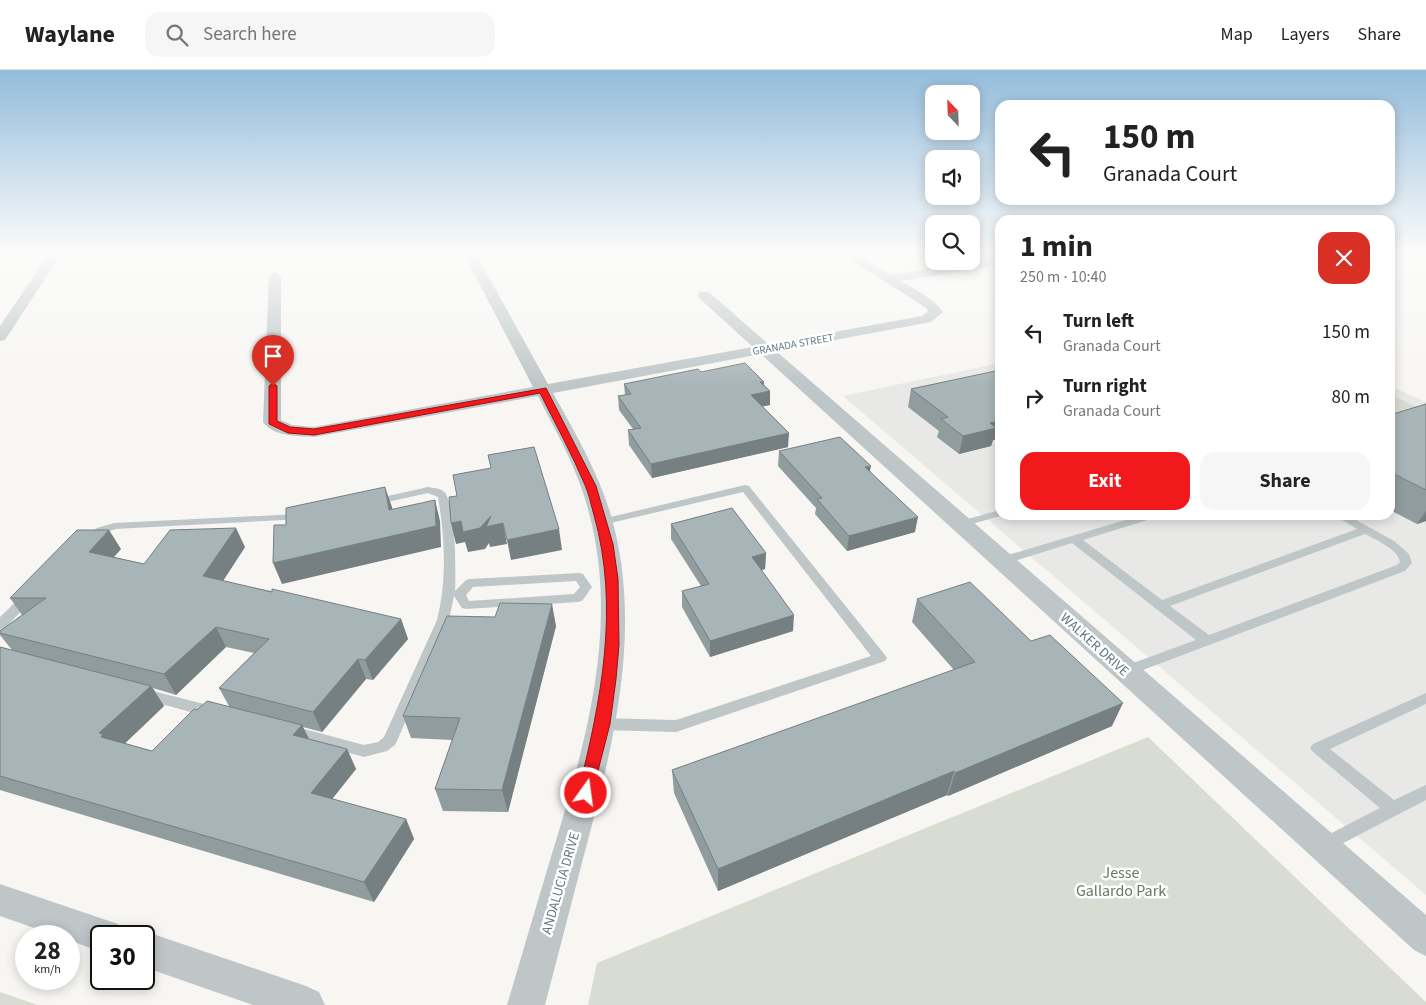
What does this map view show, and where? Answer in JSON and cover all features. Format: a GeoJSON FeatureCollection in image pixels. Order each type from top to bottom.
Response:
{"type":"FeatureCollection","features":[{"type":"Feature","properties":{"kind":"street"},"geometry":{"type":"LineString","coordinates":[[0,337],[26,298]]}},
{"type":"Feature","properties":{"kind":"street","name":"GRANADA STREET"},"geometry":{"type":"LineString","coordinates":[[275,298],[272,422],[288,430],[314,432],[926,319],[936,312],[930,304],[920,298]]}},
{"type":"Feature","properties":{"kind":"street","name":"ANDALUCIA DRIVE"},"geometry":{"type":"LineString","coordinates":[[495,298],[591,486],[608,544],[599,586],[612,645],[602,724],[586,793],[526,1005]]}},
{"type":"Feature","properties":{"kind":"street","name":"WALKER DRIVE"},"geometry":{"type":"LineString","coordinates":[[707,298],[1426,938]]}},
{"type":"Feature","properties":{"kind":"street"},"geometry":{"type":"LineString","coordinates":[[0,900],[90,931]]}},
{"type":"Feature","properties":{"kind":"street"},"geometry":{"type":"LineString","coordinates":[[155,953],[306,1005]]}},
{"type":"Feature","properties":{"kind":"lane"},"geometry":{"type":"LineString","coordinates":[[602,522],[745,488],[880,658],[676,726],[602,724]]}},
{"type":"Feature","properties":{"kind":"lane"},"geometry":{"type":"LineString","coordinates":[[279,729],[364,751],[382,747],[390,741],[454,594],[450,568],[447,518],[443,497],[440,493],[428,490],[363,504]]}},
{"type":"Feature","properties":{"kind":"lane"},"geometry":{"type":"LineString","coordinates":[[81,545],[95,532],[114,526],[289,519],[315,514]]}},
{"type":"Feature","properties":{"kind":"lane"},"geometry":{"type":"LineString","coordinates":[[961,524],[995,515]]}},
{"type":"Feature","properties":{"kind":"lane"},"geometry":{"type":"LineString","coordinates":[[1002,561],[1137,520]]}},
{"type":"Feature","properties":{"kind":"lane"},"geometry":{"type":"LineString","coordinates":[[1127,672],[1402,568],[1406,563],[1405,557],[1390,543],[1348,520]]}},
{"type":"Feature","properties":{"kind":"lane"},"geometry":{"type":"LineString","coordinates":[[1160,605],[1366,530]]}},
{"type":"Feature","properties":{"kind":"lane"},"geometry":{"type":"LineString","coordinates":[[1074,539],[1207,641]]}},
{"type":"Feature","properties":{"kind":"lane"},"geometry":{"type":"LineString","coordinates":[[454,594],[470,583],[579,576],[599,586]]}},
{"type":"Feature","properties":{"kind":"lane"},"geometry":{"type":"LineString","coordinates":[[454,594],[466,605],[578,598],[599,586]]}},
{"type":"Feature","properties":{"kind":"lane"},"geometry":{"type":"LineString","coordinates":[[0,625],[34,592]]}},
{"type":"Feature","properties":{"kind":"lane"},"geometry":{"type":"LineString","coordinates":[[127,690],[222,714]]}},
{"type":"Feature","properties":{"kind":"lane"},"geometry":{"type":"LineString","coordinates":[[1393,809],[1318,748],[1426,698]]}},
{"type":"Feature","properties":{"kind":"lane"},"geometry":{"type":"LineString","coordinates":[[1322,846],[1426,792]]}},
{"type":"Feature","properties":{"kind":"shaded area"},"geometry":{"type":"Polygon","coordinates":[[[995,364],[995,520],[1395,520],[1395,388],[1426,402],[1426,895],[843,396],[995,364]]]}},
{"type":"Feature","properties":{"kind":"green space"},"geometry":{"type":"Polygon","coordinates":[[[1395,397],[1420,408],[1395,416],[1395,397]]]}},
{"type":"Feature","properties":{"kind":"green space","name":"Jesse Gallardo Park"},"geometry":{"type":"Polygon","coordinates":[[[1148,737],[1426,1002],[1426,1005],[588,1005],[597,963],[1148,737]]]}},
{"type":"Feature","properties":{"kind":"green space"},"geometry":{"type":"Polygon","coordinates":[[[0,992],[38,1005],[0,1005],[0,992]]]}},
{"type":"Feature","properties":{"kind":"building"},"geometry":{"type":"Polygon","coordinates":[[[745,363],[764,382],[760,382],[770,391],[751,395],[789,433],[651,464],[628,430],[641,428],[618,396],[631,394],[624,384],[698,369],[701,372],[745,363]]]}},
{"type":"Feature","properties":{"kind":"building"},"geometry":{"type":"Polygon","coordinates":[[[995,371],[995,422],[990,423],[995,428],[963,436],[941,419],[948,417],[911,389],[995,371]]]}},
{"type":"Feature","properties":{"kind":"building"},"geometry":{"type":"Polygon","coordinates":[[[1426,404],[1426,490],[1395,474],[1395,413],[1426,404]]]}},
{"type":"Feature","properties":{"kind":"building"},"geometry":{"type":"Polygon","coordinates":[[[840,437],[871,466],[865,467],[918,517],[849,536],[817,499],[822,498],[779,451],[840,437]]]}},
{"type":"Feature","properties":{"kind":"building"},"geometry":{"type":"Polygon","coordinates":[[[534,447],[559,529],[507,540],[503,523],[486,527],[491,516],[480,528],[463,532],[461,521],[451,523],[449,497],[457,496],[453,475],[491,468],[488,455],[534,447]]]}},
{"type":"Feature","properties":{"kind":"building"},"geometry":{"type":"Polygon","coordinates":[[[385,487],[389,510],[435,500],[436,526],[273,563],[274,525],[286,525],[286,508],[385,487]]]}},
{"type":"Feature","properties":{"kind":"building"},"geometry":{"type":"Polygon","coordinates":[[[732,508],[766,553],[752,557],[794,615],[710,641],[682,591],[709,584],[671,524],[732,508]]]}},
{"type":"Feature","properties":{"kind":"building"},"geometry":{"type":"Polygon","coordinates":[[[236,528],[203,576],[272,592],[272,589],[401,619],[365,660],[358,659],[313,712],[219,688],[269,639],[216,627],[164,674],[0,633],[0,631],[46,598],[10,598],[77,530],[109,530],[89,552],[144,564],[170,530],[236,528]]]}},
{"type":"Feature","properties":{"kind":"building"},"geometry":{"type":"Polygon","coordinates":[[[970,582],[1031,641],[1050,635],[1123,703],[718,869],[672,770],[975,662],[917,599],[970,582]]]}},
{"type":"Feature","properties":{"kind":"building"},"geometry":{"type":"Polygon","coordinates":[[[500,603],[552,604],[502,790],[435,789],[460,718],[403,716],[447,616],[495,617],[500,603]]]}},
{"type":"Feature","properties":{"kind":"building"},"geometry":{"type":"Polygon","coordinates":[[[0,647],[151,686],[99,733],[103,734],[101,737],[152,751],[194,709],[197,710],[207,701],[302,725],[293,735],[347,749],[311,793],[406,819],[364,882],[0,776],[0,647]]]}},
{"type":"Feature","properties":{"kind":"route"},"geometry":{"type":"LineString","coordinates":[[273,386],[272,422],[288,430],[314,432],[543,390],[591,486],[608,544],[612,579],[613,612],[609,679],[602,724],[586,793]]}}]}
